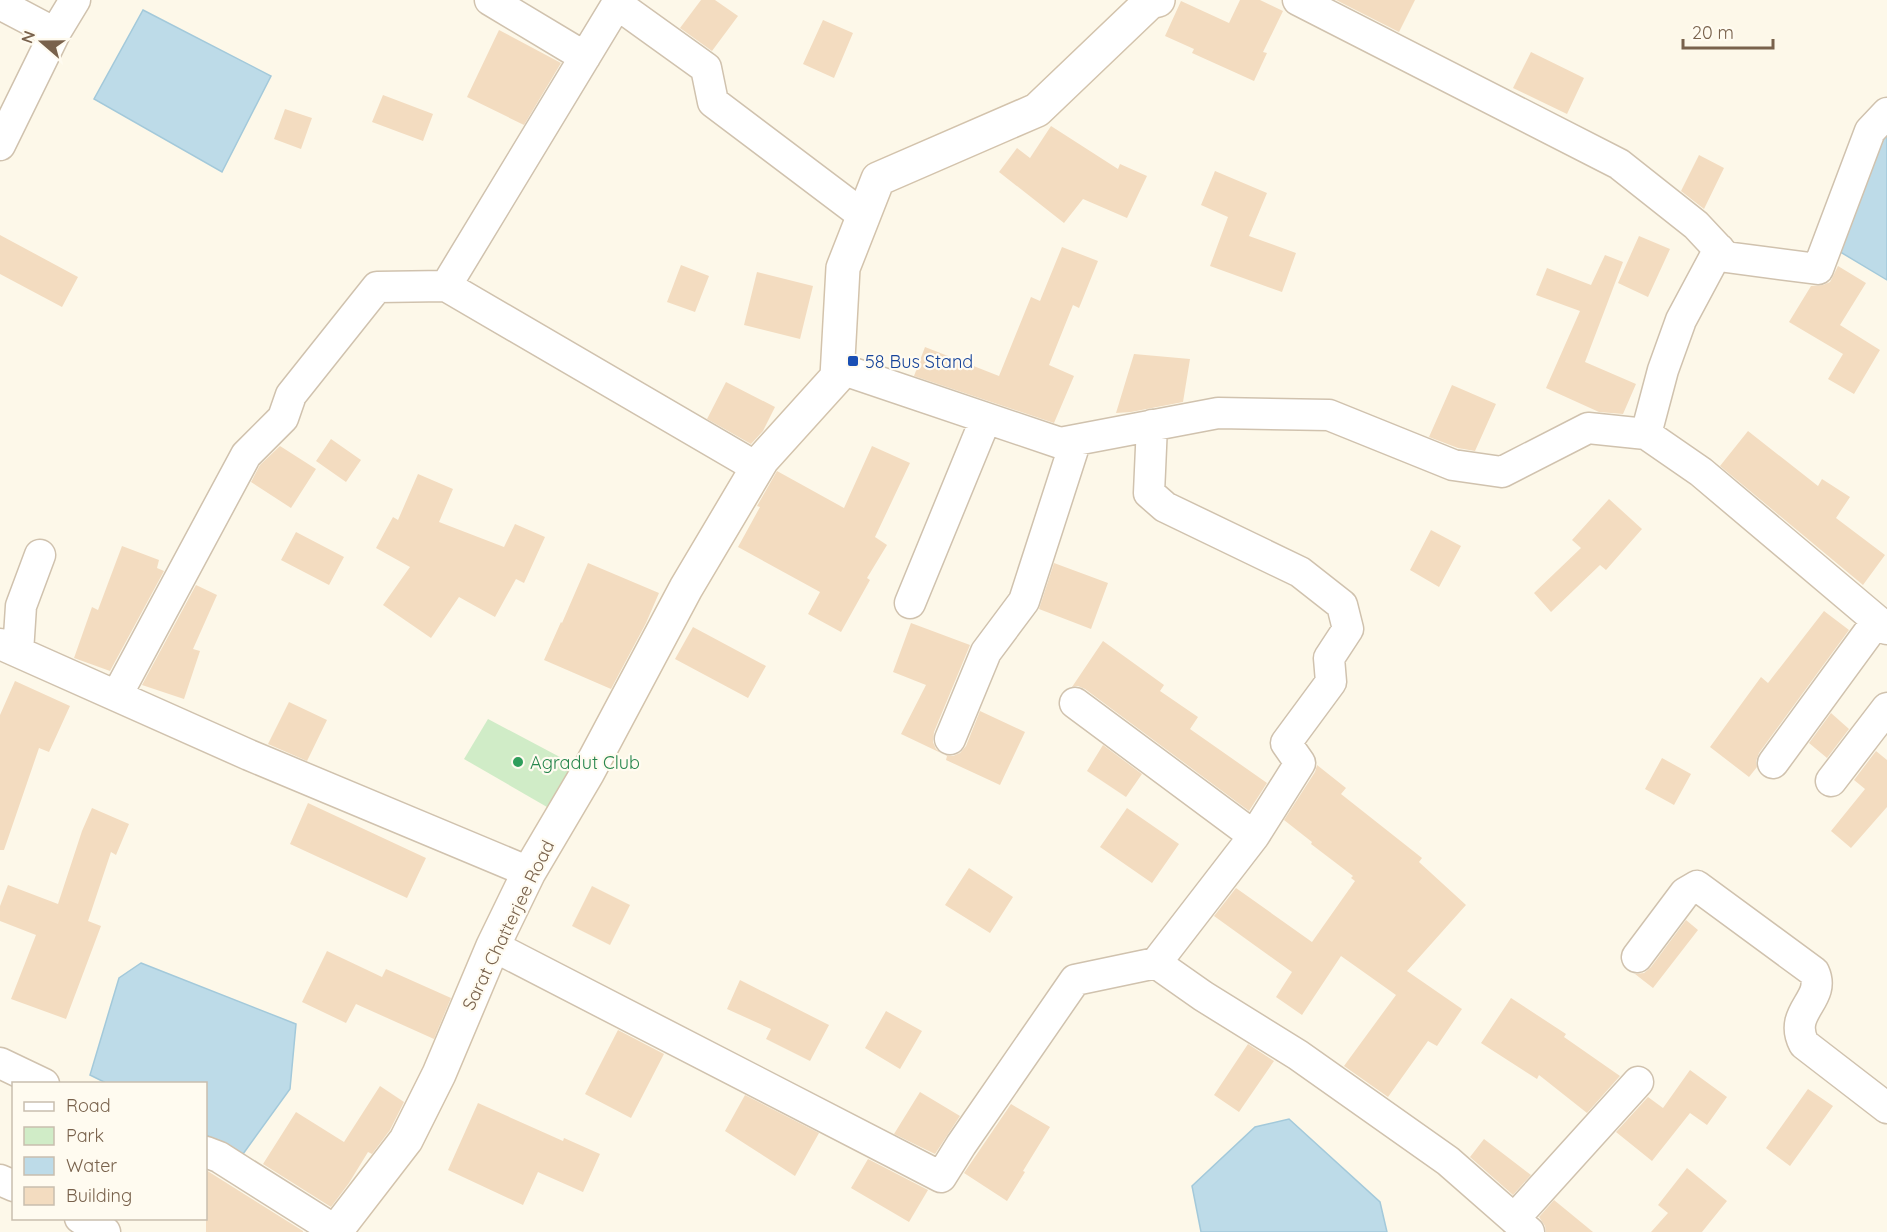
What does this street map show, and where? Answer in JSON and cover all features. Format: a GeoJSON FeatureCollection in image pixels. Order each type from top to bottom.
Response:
{"type":"FeatureCollection","features":[{"type":"Feature","properties":{"kind":"street"},"geometry":{"type":"LineString","coordinates":[[0,145],[55,33],[75,0]]}},
{"type":"Feature","properties":{"kind":"street"},"geometry":{"type":"LineString","coordinates":[[490,0],[585,57]]}},
{"type":"Feature","properties":{"kind":"street"},"geometry":{"type":"LineString","coordinates":[[1158,0],[1150,3],[1037,110],[878,178],[843,268],[838,373],[1060,443],[1218,413],[1329,415],[1453,465],[1502,472],[1588,428],[1646,434],[1701,472],[1882,625],[1773,763]]}},
{"type":"Feature","properties":{"kind":"street"},"geometry":{"type":"LineString","coordinates":[[1298,0],[1619,164],[1696,225],[1726,257],[1818,269],[1870,131],[1887,113]]}},
{"type":"Feature","properties":{"kind":"street"},"geometry":{"type":"LineString","coordinates":[[446,286],[619,2],[706,68],[713,102],[864,216]]}},
{"type":"Feature","properties":{"kind":"street"},"geometry":{"type":"LineString","coordinates":[[0,4],[55,33]]}},
{"type":"Feature","properties":{"kind":"street"},"geometry":{"type":"LineString","coordinates":[[1646,434],[1663,370],[1681,320],[1719,249]]}},
{"type":"Feature","properties":{"kind":"street"},"geometry":{"type":"LineString","coordinates":[[117,696],[246,454],[283,418],[291,395],[377,287],[446,286],[758,468]]}},
{"type":"Feature","properties":{"kind":"street","name":"Sarat Chatterjee Road"},"geometry":{"type":"LineString","coordinates":[[336,1232],[405,1140],[439,1074],[493,946],[529,872],[588,772],[686,588],[758,468],[838,373]]}},
{"type":"Feature","properties":{"kind":"street"},"geometry":{"type":"LineString","coordinates":[[910,603],[986,418]]}},
{"type":"Feature","properties":{"kind":"street"},"geometry":{"type":"LineString","coordinates":[[493,946],[941,1177],[1075,980],[1156,963],[1254,836],[1300,763],[1286,743],[1331,682],[1329,658],[1348,629],[1342,604],[1300,572],[1165,507],[1149,493],[1152,425]]}},
{"type":"Feature","properties":{"kind":"street"},"geometry":{"type":"LineString","coordinates":[[950,739],[986,652],[1024,601],[1076,440]]}},
{"type":"Feature","properties":{"kind":"street"},"geometry":{"type":"LineString","coordinates":[[40,555],[21,606],[9,648],[249,755],[529,872]]}},
{"type":"Feature","properties":{"kind":"street"},"geometry":{"type":"LineString","coordinates":[[1076,703],[1254,836]]}},
{"type":"Feature","properties":{"kind":"street"},"geometry":{"type":"LineString","coordinates":[[1831,781],[1887,708]]}},
{"type":"Feature","properties":{"kind":"street"},"geometry":{"type":"LineString","coordinates":[[1637,957],[1685,893],[1697,886],[1814,972],[1818,980],[1816,989],[1799,1021],[1798,1033],[1804,1044],[1887,1108]]}},
{"type":"Feature","properties":{"kind":"street"},"geometry":{"type":"LineString","coordinates":[[1156,963],[1203,996],[1298,1055],[1448,1161],[1521,1225],[1638,1082]]}},
{"type":"Feature","properties":{"kind":"street"},"geometry":{"type":"LineString","coordinates":[[0,1063],[42,1082]]}},
{"type":"Feature","properties":{"kind":"street"},"geometry":{"type":"LineString","coordinates":[[207,1152],[219,1157],[336,1232]]}},
{"type":"Feature","properties":{"kind":"street"},"geometry":{"type":"LineString","coordinates":[[84,1220],[105,1232]]}},
{"type":"Feature","properties":{"kind":"green space","name":"Agradut Club"},"geometry":{"type":"Polygon","coordinates":[[[488,719],[573,764],[547,807],[464,759],[488,719]]]}},
{"type":"Feature","properties":{"kind":"water"},"geometry":{"type":"Polygon","coordinates":[[[143,10],[271,76],[222,172],[94,99],[143,10]]]}},
{"type":"Feature","properties":{"kind":"water"},"geometry":{"type":"Polygon","coordinates":[[[1887,122],[1887,280],[1832,247],[1887,122]]]}},
{"type":"Feature","properties":{"kind":"water"},"geometry":{"type":"Polygon","coordinates":[[[141,963],[296,1024],[290,1089],[243,1154],[207,1136],[207,1082],[104,1082],[90,1075],[119,978],[141,963]]]}},
{"type":"Feature","properties":{"kind":"water"},"geometry":{"type":"Polygon","coordinates":[[[1289,1119],[1380,1202],[1387,1232],[1201,1232],[1192,1186],[1255,1127],[1289,1119]]]}},
{"type":"Feature","properties":{"kind":"building"},"geometry":{"type":"Polygon","coordinates":[[[701,0],[715,0],[738,16],[712,51],[680,28],[701,0]]]}},
{"type":"Feature","properties":{"kind":"building"},"geometry":{"type":"Polygon","coordinates":[[[1240,0],[1260,0],[1283,11],[1263,52],[1267,53],[1254,81],[1192,53],[1194,49],[1165,36],[1181,1],[1229,23],[1240,0]]]}},
{"type":"Feature","properties":{"kind":"building"},"geometry":{"type":"Polygon","coordinates":[[[1336,0],[1415,0],[1399,32],[1336,0]]]}},
{"type":"Feature","properties":{"kind":"building"},"geometry":{"type":"Polygon","coordinates":[[[823,20],[853,33],[834,78],[803,64],[823,20]]]}},
{"type":"Feature","properties":{"kind":"building"},"geometry":{"type":"Polygon","coordinates":[[[499,30],[561,63],[524,125],[467,97],[499,30]]]}},
{"type":"Feature","properties":{"kind":"building"},"geometry":{"type":"Polygon","coordinates":[[[1531,52],[1584,78],[1567,114],[1513,88],[1531,52]]]}},
{"type":"Feature","properties":{"kind":"building"},"geometry":{"type":"Polygon","coordinates":[[[383,95],[433,114],[423,141],[372,122],[383,95]]]}},
{"type":"Feature","properties":{"kind":"building"},"geometry":{"type":"Polygon","coordinates":[[[285,109],[312,118],[301,149],[274,139],[285,109]]]}},
{"type":"Feature","properties":{"kind":"building"},"geometry":{"type":"Polygon","coordinates":[[[1051,126],[1118,169],[1120,164],[1147,176],[1127,218],[1083,199],[1064,223],[999,172],[1017,148],[1030,158],[1051,126]]]}},
{"type":"Feature","properties":{"kind":"building"},"geometry":{"type":"Polygon","coordinates":[[[1699,155],[1724,168],[1704,209],[1681,191],[1699,155]]]}},
{"type":"Feature","properties":{"kind":"building"},"geometry":{"type":"Polygon","coordinates":[[[1215,171],[1267,193],[1249,236],[1296,253],[1282,292],[1210,266],[1228,217],[1201,205],[1215,171]]]}},
{"type":"Feature","properties":{"kind":"building"},"geometry":{"type":"Polygon","coordinates":[[[0,235],[78,277],[62,307],[0,274],[0,235]]]}},
{"type":"Feature","properties":{"kind":"building"},"geometry":{"type":"Polygon","coordinates":[[[1639,236],[1670,249],[1648,297],[1618,283],[1639,236]]]}},
{"type":"Feature","properties":{"kind":"building"},"geometry":{"type":"Polygon","coordinates":[[[1062,247],[1098,261],[1079,308],[1073,305],[1049,365],[1074,376],[1054,423],[914,376],[925,347],[999,376],[1031,297],[1040,301],[1062,247]]]}},
{"type":"Feature","properties":{"kind":"building"},"geometry":{"type":"Polygon","coordinates":[[[1605,255],[1623,262],[1585,362],[1636,384],[1623,414],[1599,412],[1546,388],[1580,311],[1536,295],[1547,268],[1591,285],[1605,255]]]}},
{"type":"Feature","properties":{"kind":"building"},"geometry":{"type":"Polygon","coordinates":[[[681,265],[709,276],[695,312],[667,302],[681,265]]]}},
{"type":"Feature","properties":{"kind":"building"},"geometry":{"type":"Polygon","coordinates":[[[1838,266],[1866,283],[1840,325],[1880,350],[1854,394],[1828,379],[1843,354],[1789,322],[1811,286],[1830,282],[1838,266]]]}},
{"type":"Feature","properties":{"kind":"building"},"geometry":{"type":"Polygon","coordinates":[[[757,272],[813,286],[800,339],[744,325],[757,272]]]}},
{"type":"Feature","properties":{"kind":"building"},"geometry":{"type":"Polygon","coordinates":[[[1134,354],[1190,359],[1183,402],[1116,413],[1134,354]]]}},
{"type":"Feature","properties":{"kind":"building"},"geometry":{"type":"Polygon","coordinates":[[[726,382],[775,407],[763,431],[751,444],[707,419],[726,382]]]}},
{"type":"Feature","properties":{"kind":"building"},"geometry":{"type":"Polygon","coordinates":[[[1452,385],[1496,404],[1475,451],[1458,448],[1429,437],[1452,385]]]}},
{"type":"Feature","properties":{"kind":"building"},"geometry":{"type":"Polygon","coordinates":[[[1748,431],[1818,486],[1822,479],[1850,497],[1836,518],[1885,555],[1863,585],[1720,466],[1748,431]]]}},
{"type":"Feature","properties":{"kind":"building"},"geometry":{"type":"Polygon","coordinates":[[[331,439],[361,460],[346,482],[316,461],[331,439]]]}},
{"type":"Feature","properties":{"kind":"building"},"geometry":{"type":"Polygon","coordinates":[[[280,446],[316,469],[291,508],[251,482],[260,465],[280,446]]]}},
{"type":"Feature","properties":{"kind":"building"},"geometry":{"type":"Polygon","coordinates":[[[872,446],[910,463],[875,537],[887,545],[867,578],[870,580],[841,632],[808,614],[820,592],[738,547],[760,507],[757,506],[777,471],[844,508],[872,446]]]}},
{"type":"Feature","properties":{"kind":"building"},"geometry":{"type":"Polygon","coordinates":[[[418,474],[453,489],[439,522],[504,547],[515,524],[545,537],[524,583],[516,579],[495,617],[459,597],[431,638],[383,605],[410,567],[376,548],[393,517],[398,520],[418,474]]]}},
{"type":"Feature","properties":{"kind":"building"},"geometry":{"type":"Polygon","coordinates":[[[1609,499],[1642,529],[1606,570],[1600,565],[1551,612],[1534,593],[1581,548],[1572,540],[1609,499]]]}},
{"type":"Feature","properties":{"kind":"building"},"geometry":{"type":"Polygon","coordinates":[[[1431,530],[1461,546],[1439,587],[1410,570],[1431,530]]]}},
{"type":"Feature","properties":{"kind":"building"},"geometry":{"type":"Polygon","coordinates":[[[296,532],[344,557],[329,585],[281,560],[296,532]]]}},
{"type":"Feature","properties":{"kind":"building"},"geometry":{"type":"Polygon","coordinates":[[[122,546],[159,560],[157,568],[164,571],[110,671],[74,658],[92,607],[98,610],[122,546]]]}},
{"type":"Feature","properties":{"kind":"building"},"geometry":{"type":"Polygon","coordinates":[[[588,563],[659,593],[611,689],[544,660],[588,563]]]}},
{"type":"Feature","properties":{"kind":"building"},"geometry":{"type":"Polygon","coordinates":[[[1054,563],[1108,583],[1091,629],[1039,609],[1054,563]]]}},
{"type":"Feature","properties":{"kind":"building"},"geometry":{"type":"Polygon","coordinates":[[[196,585],[217,595],[193,649],[200,651],[184,699],[142,685],[196,585]]]}},
{"type":"Feature","properties":{"kind":"building"},"geometry":{"type":"Polygon","coordinates":[[[1824,611],[1849,630],[1759,753],[1756,761],[1757,767],[1749,777],[1710,747],[1761,677],[1768,683],[1824,611]]]}},
{"type":"Feature","properties":{"kind":"building"},"geometry":{"type":"Polygon","coordinates":[[[911,623],[970,645],[934,732],[933,742],[941,753],[901,734],[926,685],[893,672],[911,623]]]}},
{"type":"Feature","properties":{"kind":"building"},"geometry":{"type":"Polygon","coordinates":[[[693,627],[766,666],[748,698],[675,659],[693,627]]]}},
{"type":"Feature","properties":{"kind":"building"},"geometry":{"type":"Polygon","coordinates":[[[1103,641],[1164,685],[1160,691],[1198,717],[1190,729],[1267,783],[1249,811],[1085,689],[1078,686],[1072,687],[1103,641]]]}},
{"type":"Feature","properties":{"kind":"building"},"geometry":{"type":"Polygon","coordinates":[[[15,681],[70,706],[49,752],[39,748],[4,850],[0,850],[0,715],[15,681]]]}},
{"type":"Feature","properties":{"kind":"building"},"geometry":{"type":"Polygon","coordinates":[[[289,702],[327,720],[307,761],[268,744],[289,702]]]}},
{"type":"Feature","properties":{"kind":"building"},"geometry":{"type":"Polygon","coordinates":[[[980,711],[1025,732],[1000,785],[946,760],[945,755],[953,756],[960,753],[966,746],[980,711]]]}},
{"type":"Feature","properties":{"kind":"building"},"geometry":{"type":"Polygon","coordinates":[[[1831,713],[1849,729],[1827,758],[1809,743],[1831,713]]]}},
{"type":"Feature","properties":{"kind":"building"},"geometry":{"type":"Polygon","coordinates":[[[1103,745],[1142,774],[1126,797],[1087,771],[1103,745]]]}},
{"type":"Feature","properties":{"kind":"building"},"geometry":{"type":"Polygon","coordinates":[[[1876,751],[1887,760],[1887,807],[1851,848],[1831,831],[1865,789],[1854,780],[1876,751]]]}},
{"type":"Feature","properties":{"kind":"building"},"geometry":{"type":"Polygon","coordinates":[[[1662,758],[1691,774],[1674,805],[1645,789],[1662,758]]]}},
{"type":"Feature","properties":{"kind":"building"},"geometry":{"type":"Polygon","coordinates":[[[1317,765],[1346,788],[1341,794],[1422,858],[1419,862],[1466,905],[1407,971],[1462,1009],[1437,1046],[1428,1041],[1388,1097],[1344,1066],[1396,995],[1341,956],[1302,1015],[1276,997],[1292,972],[1214,916],[1236,888],[1312,942],[1355,881],[1351,878],[1353,876],[1284,820],[1315,772],[1317,765]]]}},
{"type":"Feature","properties":{"kind":"building"},"geometry":{"type":"Polygon","coordinates":[[[308,803],[426,858],[407,898],[290,844],[308,803]]]}},
{"type":"Feature","properties":{"kind":"building"},"geometry":{"type":"Polygon","coordinates":[[[92,808],[129,824],[116,855],[111,852],[88,921],[101,926],[66,1019],[11,999],[36,935],[0,921],[0,906],[8,885],[58,904],[92,808]]]}},
{"type":"Feature","properties":{"kind":"building"},"geometry":{"type":"Polygon","coordinates":[[[1127,808],[1179,844],[1152,883],[1100,847],[1127,808]]]}},
{"type":"Feature","properties":{"kind":"building"},"geometry":{"type":"Polygon","coordinates":[[[969,868],[1013,897],[990,933],[945,905],[969,868]]]}},
{"type":"Feature","properties":{"kind":"building"},"geometry":{"type":"Polygon","coordinates":[[[592,886],[630,905],[610,945],[572,926],[592,886]]]}},
{"type":"Feature","properties":{"kind":"building"},"geometry":{"type":"Polygon","coordinates":[[[1686,920],[1698,930],[1653,988],[1635,974],[1644,973],[1651,967],[1686,920]]]}},
{"type":"Feature","properties":{"kind":"building"},"geometry":{"type":"Polygon","coordinates":[[[327,951],[382,977],[386,969],[451,998],[434,1039],[356,1004],[346,1023],[302,1002],[327,951]]]}},
{"type":"Feature","properties":{"kind":"building"},"geometry":{"type":"Polygon","coordinates":[[[740,980],[829,1025],[810,1061],[766,1039],[771,1029],[727,1009],[740,980]]]}},
{"type":"Feature","properties":{"kind":"building"},"geometry":{"type":"Polygon","coordinates":[[[1511,998],[1566,1034],[1564,1037],[1620,1076],[1587,1113],[1539,1075],[1537,1079],[1481,1043],[1511,998]]]}},
{"type":"Feature","properties":{"kind":"building"},"geometry":{"type":"Polygon","coordinates":[[[886,1011],[922,1031],[900,1069],[865,1048],[886,1011]]]}},
{"type":"Feature","properties":{"kind":"building"},"geometry":{"type":"Polygon","coordinates":[[[618,1030],[664,1054],[631,1118],[585,1094],[618,1030]]]}},
{"type":"Feature","properties":{"kind":"building"},"geometry":{"type":"Polygon","coordinates":[[[1248,1044],[1274,1061],[1239,1112],[1214,1095],[1248,1044]]]}},
{"type":"Feature","properties":{"kind":"building"},"geometry":{"type":"Polygon","coordinates":[[[1690,1070],[1727,1097],[1707,1125],[1690,1113],[1652,1161],[1616,1132],[1648,1097],[1663,1108],[1690,1070]]]}},
{"type":"Feature","properties":{"kind":"building"},"geometry":{"type":"Polygon","coordinates":[[[380,1086],[404,1102],[390,1130],[372,1154],[368,1152],[331,1207],[263,1164],[296,1112],[344,1142],[380,1086]]]}},
{"type":"Feature","properties":{"kind":"building"},"geometry":{"type":"Polygon","coordinates":[[[1808,1089],[1833,1106],[1790,1166],[1766,1148],[1808,1089]]]}},
{"type":"Feature","properties":{"kind":"building"},"geometry":{"type":"Polygon","coordinates":[[[920,1092],[960,1116],[935,1154],[894,1134],[920,1092]]]}},
{"type":"Feature","properties":{"kind":"building"},"geometry":{"type":"Polygon","coordinates":[[[745,1095],[819,1133],[795,1176],[725,1131],[745,1095]]]}},
{"type":"Feature","properties":{"kind":"building"},"geometry":{"type":"Polygon","coordinates":[[[478,1103],[563,1141],[564,1138],[600,1154],[583,1192],[538,1172],[523,1205],[448,1170],[478,1103]]]}},
{"type":"Feature","properties":{"kind":"building"},"geometry":{"type":"Polygon","coordinates":[[[1011,1104],[1050,1127],[1007,1201],[964,1173],[1011,1104]]]}},
{"type":"Feature","properties":{"kind":"building"},"geometry":{"type":"Polygon","coordinates":[[[1484,1139],[1531,1175],[1513,1195],[1470,1157],[1484,1139]]]}},
{"type":"Feature","properties":{"kind":"building"},"geometry":{"type":"Polygon","coordinates":[[[868,1159],[928,1190],[909,1222],[851,1188],[868,1159]]]}},
{"type":"Feature","properties":{"kind":"building"},"geometry":{"type":"Polygon","coordinates":[[[1687,1168],[1727,1201],[1702,1232],[1651,1232],[1668,1213],[1658,1205],[1687,1168]]]}},
{"type":"Feature","properties":{"kind":"building"},"geometry":{"type":"Polygon","coordinates":[[[207,1171],[303,1231],[303,1232],[206,1232],[207,1171]]]}},
{"type":"Feature","properties":{"kind":"building"},"geometry":{"type":"Polygon","coordinates":[[[1554,1200],[1593,1232],[1546,1232],[1539,1217],[1554,1200]]]}},
{"type":"Feature","properties":{"kind":"place","name":"58 Bus Stand"},"geometry":{"type":"Point","coordinates":[853,361]}},
{"type":"Feature","properties":{"kind":"place","name":"Agradut Club"},"geometry":{"type":"Point","coordinates":[518,762]}}]}
